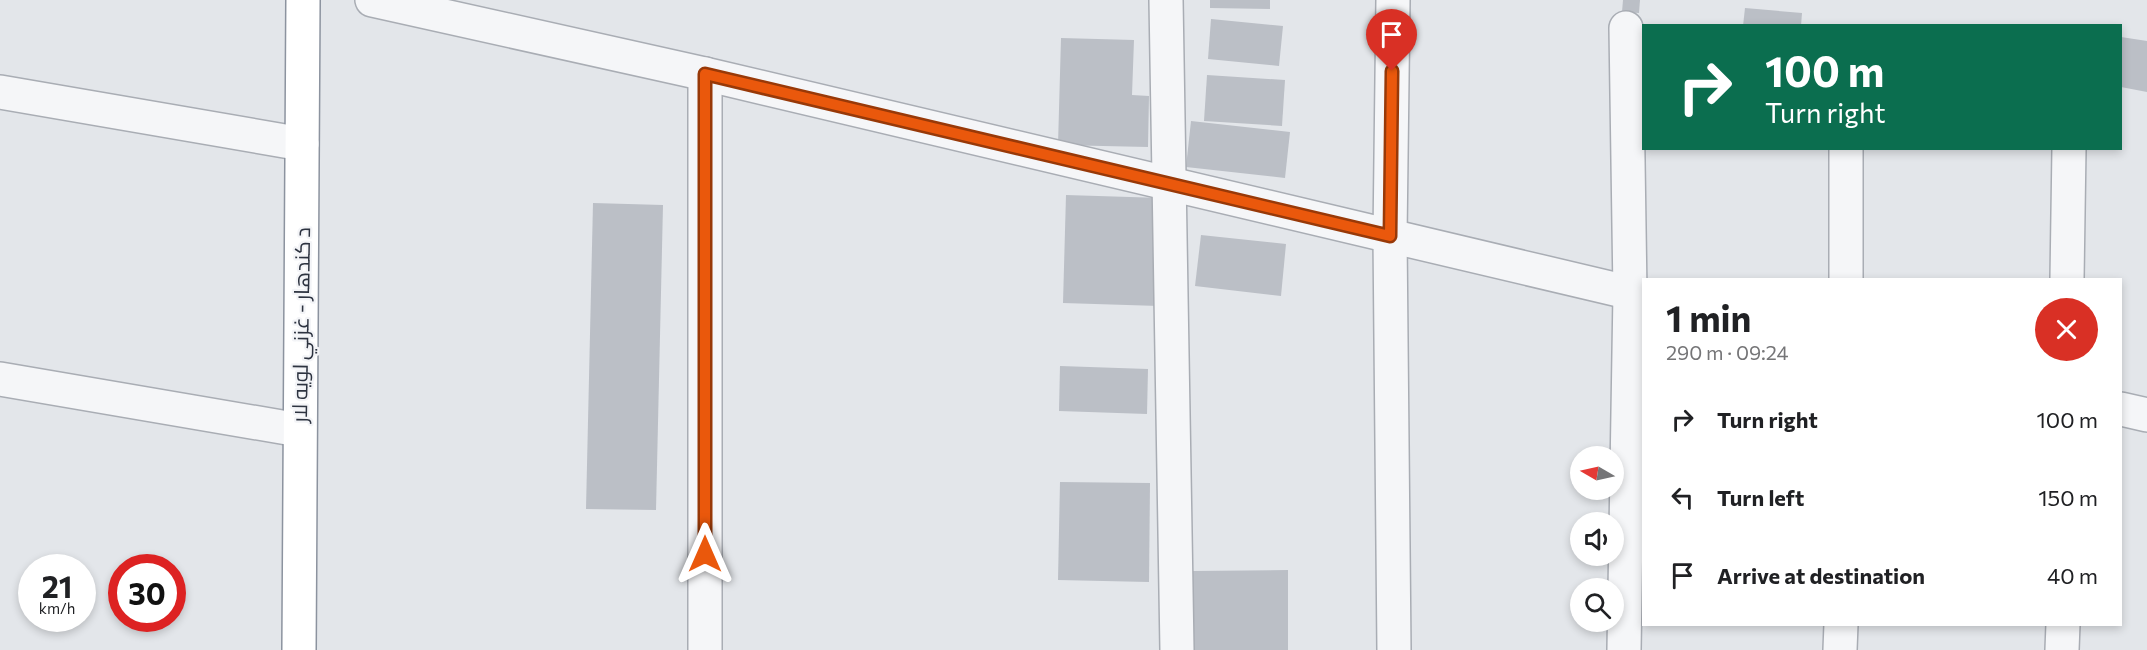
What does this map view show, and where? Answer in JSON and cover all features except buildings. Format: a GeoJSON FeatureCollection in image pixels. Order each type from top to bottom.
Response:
{"type":"FeatureCollection","features":[{"type":"Feature","properties":{"kind":"highway","name":"د کندهار - غزني لويه لار"},"geometry":{"type":"LineString","coordinates":[[298,650],[303,0]]}},
{"type":"Feature","properties":{"kind":"street"},"geometry":{"type":"LineString","coordinates":[[372,0],[705,74],[1637,295]]}},
{"type":"Feature","properties":{"kind":"street"},"geometry":{"type":"LineString","coordinates":[[1166,0],[1177,650]]}},
{"type":"Feature","properties":{"kind":"street"},"geometry":{"type":"LineString","coordinates":[[1393,0],[1390,236],[1394,650]]}},
{"type":"Feature","properties":{"kind":"street"},"geometry":{"type":"LineString","coordinates":[[1624,650],[1637,295],[1626,28]]}},
{"type":"Feature","properties":{"kind":"street"},"geometry":{"type":"LineString","coordinates":[[705,74],[705,650]]}},
{"type":"Feature","properties":{"kind":"street"},"geometry":{"type":"LineString","coordinates":[[0,92],[302,144]]}},
{"type":"Feature","properties":{"kind":"street"},"geometry":{"type":"LineString","coordinates":[[1846,150],[1846,278]]}},
{"type":"Feature","properties":{"kind":"street"},"geometry":{"type":"LineString","coordinates":[[2067,278],[2069,150]]}},
{"type":"Feature","properties":{"kind":"street"},"geometry":{"type":"LineString","coordinates":[[0,379],[299,430]]}},
{"type":"Feature","properties":{"kind":"street"},"geometry":{"type":"LineString","coordinates":[[2122,409],[2147,415]]}},
{"type":"Feature","properties":{"kind":"street"},"geometry":{"type":"LineString","coordinates":[[1840,650],[1841,626]]}},
{"type":"Feature","properties":{"kind":"street"},"geometry":{"type":"LineString","coordinates":[[2062,626],[2062,650]]}},
{"type":"Feature","properties":{"kind":"route"},"geometry":{"type":"LineString","coordinates":[[705,554],[705,74],[1390,236],[1392,71]]}}]}
